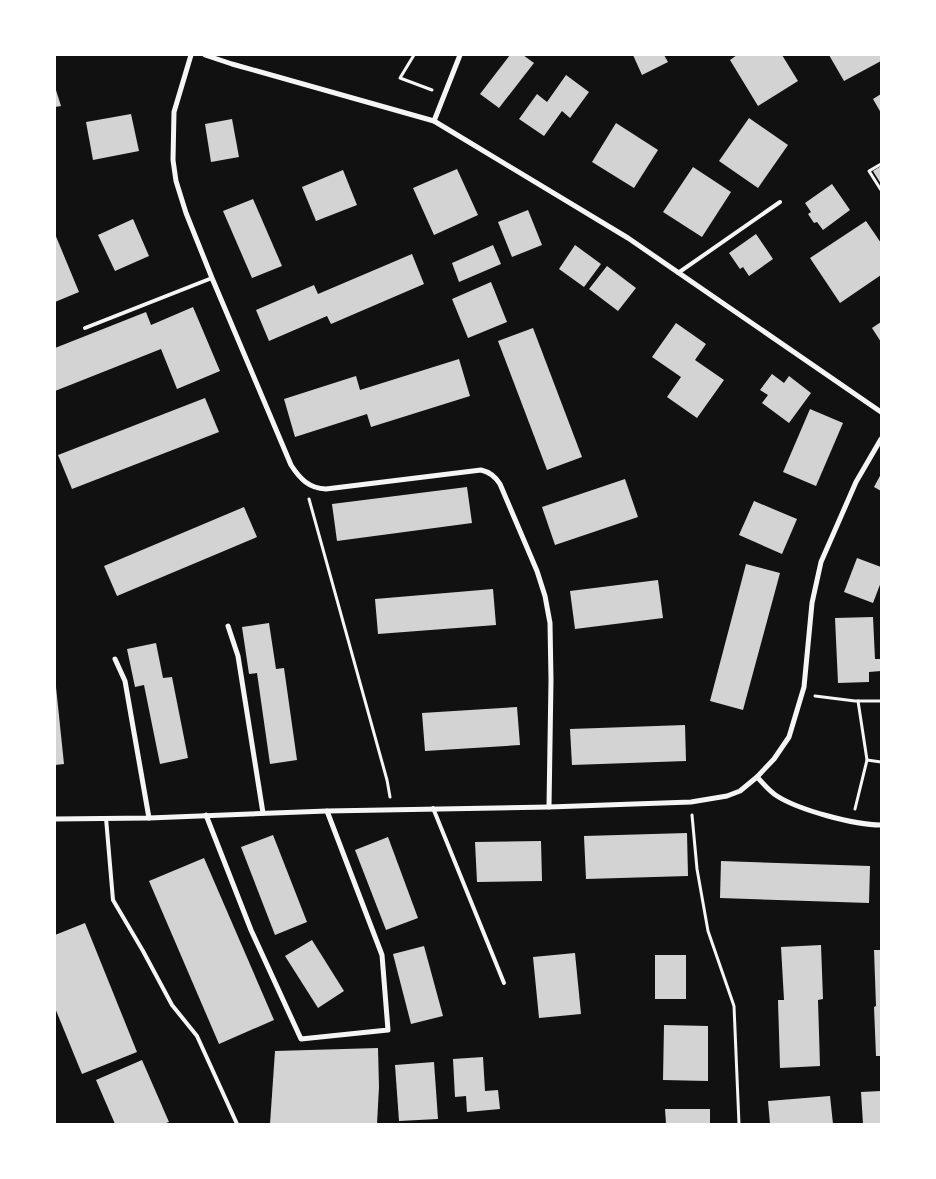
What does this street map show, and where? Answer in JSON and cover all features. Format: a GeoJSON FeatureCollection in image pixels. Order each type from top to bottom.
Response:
{"type":"FeatureCollection","features":[{"type":"Feature","properties":{"kind":"street"},"geometry":{"type":"LineString","coordinates":[[191,55],[174,112],[172,160],[176,181],[186,213],[212,278],[291,465],[304,482],[326,489],[480,470],[488,472],[495,477],[507,498],[537,571],[545,596],[550,623],[549,807]]}},
{"type":"Feature","properties":{"kind":"street"},"geometry":{"type":"LineString","coordinates":[[205,55],[434,121],[628,238],[881,412]]}},
{"type":"Feature","properties":{"kind":"street"},"geometry":{"type":"LineString","coordinates":[[434,121],[460,55]]}},
{"type":"Feature","properties":{"kind":"street"},"geometry":{"type":"LineString","coordinates":[[55,820],[691,802],[727,796],[740,791],[774,759],[789,737],[803,694],[812,603],[821,562],[856,482],[881,439]]}},
{"type":"Feature","properties":{"kind":"street"},"geometry":{"type":"LineString","coordinates":[[228,626],[238,656],[263,813]]}},
{"type":"Feature","properties":{"kind":"street"},"geometry":{"type":"LineString","coordinates":[[115,659],[125,681],[149,818]]}},
{"type":"Feature","properties":{"kind":"street"},"geometry":{"type":"LineString","coordinates":[[757,777],[775,795],[800,807],[852,821],[881,825]]}},
{"type":"Feature","properties":{"kind":"street"},"geometry":{"type":"LineString","coordinates":[[206,815],[251,930],[301,1039],[388,1030],[382,955],[327,811]]}},
{"type":"Feature","properties":{"kind":"lane"},"geometry":{"type":"LineString","coordinates":[[678,273],[780,202]]}},
{"type":"Feature","properties":{"kind":"lane"},"geometry":{"type":"LineString","coordinates":[[84,328],[212,278]]}},
{"type":"Feature","properties":{"kind":"lane"},"geometry":{"type":"LineString","coordinates":[[432,808],[504,983]]}},
{"type":"Feature","properties":{"kind":"lane"},"geometry":{"type":"LineString","coordinates":[[106,818],[113,900],[172,1005],[197,1036],[237,1124]]}},
{"type":"Feature","properties":{"kind":"path"},"geometry":{"type":"LineString","coordinates":[[414,55],[400,78],[444,94]]}},
{"type":"Feature","properties":{"kind":"path"},"geometry":{"type":"LineString","coordinates":[[881,164],[869,171],[881,190]]}},
{"type":"Feature","properties":{"kind":"path"},"geometry":{"type":"LineString","coordinates":[[304,482],[387,780],[392,810]]}},
{"type":"Feature","properties":{"kind":"path"},"geometry":{"type":"LineString","coordinates":[[803,694],[858,701],[881,701]]}},
{"type":"Feature","properties":{"kind":"path"},"geometry":{"type":"LineString","coordinates":[[852,821],[867,760],[858,701]]}},
{"type":"Feature","properties":{"kind":"path"},"geometry":{"type":"LineString","coordinates":[[867,760],[881,762]]}},
{"type":"Feature","properties":{"kind":"path"},"geometry":{"type":"LineString","coordinates":[[691,802],[697,869],[708,931],[734,1006],[739,1124]]}},
{"type":"Feature","properties":{"kind":"building"},"geometry":{"type":"Polygon","coordinates":[[[510,55],[523,55],[534,63],[499,108],[480,94],[510,55]]]}},
{"type":"Feature","properties":{"kind":"building"},"geometry":{"type":"Polygon","coordinates":[[[633,55],[664,55],[668,62],[642,75],[633,55]]]}},
{"type":"Feature","properties":{"kind":"building"},"geometry":{"type":"Polygon","coordinates":[[[737,55],[782,55],[798,81],[758,106],[730,60],[737,55]]]}},
{"type":"Feature","properties":{"kind":"building"},"geometry":{"type":"Polygon","coordinates":[[[829,55],[881,55],[881,61],[844,81],[829,55]]]}},
{"type":"Feature","properties":{"kind":"building"},"geometry":{"type":"Polygon","coordinates":[[[566,75],[589,92],[570,118],[562,111],[544,136],[519,119],[537,94],[547,102],[566,75]]]}},
{"type":"Feature","properties":{"kind":"building"},"geometry":{"type":"Polygon","coordinates":[[[55,87],[61,106],[55,107],[55,87]]]}},
{"type":"Feature","properties":{"kind":"building"},"geometry":{"type":"Polygon","coordinates":[[[881,94],[881,113],[873,99],[881,94]]]}},
{"type":"Feature","properties":{"kind":"building"},"geometry":{"type":"Polygon","coordinates":[[[131,114],[139,151],[93,160],[86,122],[131,114]]]}},
{"type":"Feature","properties":{"kind":"building"},"geometry":{"type":"Polygon","coordinates":[[[749,118],[788,145],[758,188],[719,161],[749,118]]]}},
{"type":"Feature","properties":{"kind":"building"},"geometry":{"type":"Polygon","coordinates":[[[232,119],[239,157],[211,162],[205,124],[232,119]]]}},
{"type":"Feature","properties":{"kind":"building"},"geometry":{"type":"Polygon","coordinates":[[[616,123],[658,150],[634,188],[592,162],[616,123]]]}},
{"type":"Feature","properties":{"kind":"building"},"geometry":{"type":"Polygon","coordinates":[[[881,166],[881,184],[873,171],[881,166]]]}},
{"type":"Feature","properties":{"kind":"building"},"geometry":{"type":"Polygon","coordinates":[[[693,167],[731,192],[702,237],[663,212],[693,167]]]}},
{"type":"Feature","properties":{"kind":"building"},"geometry":{"type":"Polygon","coordinates":[[[457,169],[478,215],[434,235],[413,188],[457,169]]]}},
{"type":"Feature","properties":{"kind":"building"},"geometry":{"type":"Polygon","coordinates":[[[343,170],[357,205],[316,221],[302,187],[343,170]]]}},
{"type":"Feature","properties":{"kind":"building"},"geometry":{"type":"Polygon","coordinates":[[[832,184],[850,210],[823,230],[817,222],[814,223],[808,214],[811,212],[805,203],[832,184]]]}},
{"type":"Feature","properties":{"kind":"building"},"geometry":{"type":"Polygon","coordinates":[[[253,199],[282,266],[252,278],[223,211],[253,199]]]}},
{"type":"Feature","properties":{"kind":"building"},"geometry":{"type":"Polygon","coordinates":[[[528,210],[542,245],[512,257],[498,222],[528,210]]]}},
{"type":"Feature","properties":{"kind":"building"},"geometry":{"type":"Polygon","coordinates":[[[133,219],[149,256],[115,271],[98,235],[133,219]]]}},
{"type":"Feature","properties":{"kind":"building"},"geometry":{"type":"Polygon","coordinates":[[[866,221],[881,243],[881,275],[840,303],[810,258],[866,221]]]}},
{"type":"Feature","properties":{"kind":"building"},"geometry":{"type":"Polygon","coordinates":[[[55,234],[79,292],[55,302],[55,234]]]}},
{"type":"Feature","properties":{"kind":"building"},"geometry":{"type":"Polygon","coordinates":[[[756,234],[773,259],[749,276],[743,267],[740,269],[729,253],[756,234]]]}},
{"type":"Feature","properties":{"kind":"building"},"geometry":{"type":"Polygon","coordinates":[[[493,245],[501,264],[459,282],[452,263],[493,245]]]}},
{"type":"Feature","properties":{"kind":"building"},"geometry":{"type":"Polygon","coordinates":[[[575,245],[601,264],[584,287],[559,269],[575,245]]]}},
{"type":"Feature","properties":{"kind":"building"},"geometry":{"type":"Polygon","coordinates":[[[412,254],[424,284],[331,324],[327,316],[269,341],[256,310],[314,285],[318,294],[412,254]]]}},
{"type":"Feature","properties":{"kind":"building"},"geometry":{"type":"Polygon","coordinates":[[[607,266],[636,288],[618,311],[589,289],[607,266]]]}},
{"type":"Feature","properties":{"kind":"building"},"geometry":{"type":"Polygon","coordinates":[[[491,282],[507,322],[468,338],[452,299],[491,282]]]}},
{"type":"Feature","properties":{"kind":"building"},"geometry":{"type":"Polygon","coordinates":[[[193,307],[220,371],[177,389],[161,349],[55,391],[55,348],[146,312],[151,325],[193,307]]]}},
{"type":"Feature","properties":{"kind":"building"},"geometry":{"type":"Polygon","coordinates":[[[881,322],[881,342],[872,328],[881,322]]]}},
{"type":"Feature","properties":{"kind":"building"},"geometry":{"type":"Polygon","coordinates":[[[676,323],[706,344],[695,360],[724,380],[697,418],[667,397],[681,377],[652,357],[676,323]]]}},
{"type":"Feature","properties":{"kind":"building"},"geometry":{"type":"Polygon","coordinates":[[[533,328],[582,457],[547,470],[498,341],[533,328]]]}},
{"type":"Feature","properties":{"kind":"building"},"geometry":{"type":"Polygon","coordinates":[[[459,359],[470,396],[371,427],[367,414],[295,437],[284,399],[356,376],[360,390],[459,359]]]}},
{"type":"Feature","properties":{"kind":"building"},"geometry":{"type":"Polygon","coordinates":[[[772,374],[784,383],[789,376],[811,393],[789,423],[762,403],[768,395],[760,390],[772,374]]]}},
{"type":"Feature","properties":{"kind":"building"},"geometry":{"type":"Polygon","coordinates":[[[205,398],[219,432],[72,489],[58,455],[205,398]]]}},
{"type":"Feature","properties":{"kind":"building"},"geometry":{"type":"Polygon","coordinates":[[[810,409],[843,423],[816,486],[783,472],[810,409]]]}},
{"type":"Feature","properties":{"kind":"building"},"geometry":{"type":"Polygon","coordinates":[[[881,474],[881,491],[874,487],[881,474]]]}},
{"type":"Feature","properties":{"kind":"building"},"geometry":{"type":"Polygon","coordinates":[[[625,479],[638,517],[555,545],[542,507],[625,479]]]}},
{"type":"Feature","properties":{"kind":"building"},"geometry":{"type":"Polygon","coordinates":[[[467,487],[472,523],[337,541],[332,504],[467,487]]]}},
{"type":"Feature","properties":{"kind":"building"},"geometry":{"type":"Polygon","coordinates":[[[754,501],[797,519],[782,554],[739,535],[754,501]]]}},
{"type":"Feature","properties":{"kind":"building"},"geometry":{"type":"Polygon","coordinates":[[[244,507],[257,537],[117,596],[104,566],[244,507]]]}},
{"type":"Feature","properties":{"kind":"building"},"geometry":{"type":"Polygon","coordinates":[[[857,558],[881,567],[881,582],[873,603],[844,592],[857,558]]]}},
{"type":"Feature","properties":{"kind":"building"},"geometry":{"type":"Polygon","coordinates":[[[746,564],[780,573],[743,710],[710,701],[746,564]]]}},
{"type":"Feature","properties":{"kind":"building"},"geometry":{"type":"Polygon","coordinates":[[[658,580],[663,618],[575,629],[570,591],[658,580]]]}},
{"type":"Feature","properties":{"kind":"building"},"geometry":{"type":"Polygon","coordinates":[[[493,589],[496,625],[378,634],[375,599],[493,589]]]}},
{"type":"Feature","properties":{"kind":"building"},"geometry":{"type":"Polygon","coordinates":[[[873,617],[875,659],[881,659],[881,671],[869,672],[869,682],[838,683],[835,618],[873,617]]]}},
{"type":"Feature","properties":{"kind":"building"},"geometry":{"type":"Polygon","coordinates":[[[269,623],[276,669],[284,668],[297,760],[270,764],[257,673],[249,674],[242,627],[269,623]]]}},
{"type":"Feature","properties":{"kind":"building"},"geometry":{"type":"Polygon","coordinates":[[[156,643],[163,678],[172,677],[188,758],[160,764],[144,685],[135,687],[127,649],[156,643]]]}},
{"type":"Feature","properties":{"kind":"building"},"geometry":{"type":"Polygon","coordinates":[[[55,687],[64,764],[55,765],[55,687]]]}},
{"type":"Feature","properties":{"kind":"building"},"geometry":{"type":"Polygon","coordinates":[[[517,707],[520,745],[425,751],[422,713],[517,707]]]}},
{"type":"Feature","properties":{"kind":"building"},"geometry":{"type":"Polygon","coordinates":[[[685,725],[686,761],[572,765],[570,729],[685,725]]]}},
{"type":"Feature","properties":{"kind":"building"},"geometry":{"type":"Polygon","coordinates":[[[687,833],[688,876],[586,879],[584,836],[687,833]]]}},
{"type":"Feature","properties":{"kind":"building"},"geometry":{"type":"Polygon","coordinates":[[[273,835],[307,922],[275,935],[241,847],[273,835]]]}},
{"type":"Feature","properties":{"kind":"building"},"geometry":{"type":"Polygon","coordinates":[[[388,837],[418,918],[386,930],[355,850],[388,837]]]}},
{"type":"Feature","properties":{"kind":"building"},"geometry":{"type":"Polygon","coordinates":[[[541,841],[542,881],[477,882],[475,842],[541,841]]]}},
{"type":"Feature","properties":{"kind":"building"},"geometry":{"type":"Polygon","coordinates":[[[204,858],[274,1020],[219,1044],[149,881],[204,858]]]}},
{"type":"Feature","properties":{"kind":"building"},"geometry":{"type":"Polygon","coordinates":[[[721,861],[870,866],[869,903],[720,898],[721,861]]]}},
{"type":"Feature","properties":{"kind":"building"},"geometry":{"type":"Polygon","coordinates":[[[85,923],[137,1052],[82,1074],[55,1008],[55,935],[85,923]]]}},
{"type":"Feature","properties":{"kind":"building"},"geometry":{"type":"Polygon","coordinates":[[[312,940],[344,991],[318,1008],[285,956],[312,940]]]}},
{"type":"Feature","properties":{"kind":"building"},"geometry":{"type":"Polygon","coordinates":[[[821,945],[823,999],[818,1000],[820,1066],[780,1068],[778,1000],[784,1000],[781,947],[821,945]]]}},
{"type":"Feature","properties":{"kind":"building"},"geometry":{"type":"Polygon","coordinates":[[[424,946],[443,1016],[411,1024],[393,954],[424,946]]]}},
{"type":"Feature","properties":{"kind":"building"},"geometry":{"type":"Polygon","coordinates":[[[874,950],[881,950],[881,1056],[876,1056],[874,950]]]}},
{"type":"Feature","properties":{"kind":"building"},"geometry":{"type":"Polygon","coordinates":[[[575,953],[581,1014],[539,1018],[533,957],[575,953]]]}},
{"type":"Feature","properties":{"kind":"building"},"geometry":{"type":"Polygon","coordinates":[[[655,955],[686,955],[686,999],[655,999],[655,955]]]}},
{"type":"Feature","properties":{"kind":"building"},"geometry":{"type":"Polygon","coordinates":[[[664,1025],[708,1026],[708,1081],[663,1080],[664,1025]]]}},
{"type":"Feature","properties":{"kind":"building"},"geometry":{"type":"Polygon","coordinates":[[[378,1048],[379,1087],[377,1124],[270,1124],[275,1051],[378,1048]]]}},
{"type":"Feature","properties":{"kind":"building"},"geometry":{"type":"Polygon","coordinates":[[[483,1057],[485,1091],[498,1090],[500,1109],[467,1112],[466,1096],[455,1097],[453,1059],[483,1057]]]}},
{"type":"Feature","properties":{"kind":"building"},"geometry":{"type":"Polygon","coordinates":[[[142,1060],[169,1122],[163,1124],[115,1124],[96,1080],[142,1060]]]}},
{"type":"Feature","properties":{"kind":"building"},"geometry":{"type":"Polygon","coordinates":[[[434,1062],[438,1119],[399,1121],[395,1065],[434,1062]]]}},
{"type":"Feature","properties":{"kind":"building"},"geometry":{"type":"Polygon","coordinates":[[[881,1091],[881,1124],[863,1124],[861,1092],[881,1091]]]}},
{"type":"Feature","properties":{"kind":"building"},"geometry":{"type":"Polygon","coordinates":[[[830,1096],[833,1124],[770,1124],[768,1101],[830,1096]]]}},
{"type":"Feature","properties":{"kind":"building"},"geometry":{"type":"Polygon","coordinates":[[[665,1109],[710,1109],[710,1124],[666,1124],[665,1109]]]}}]}
